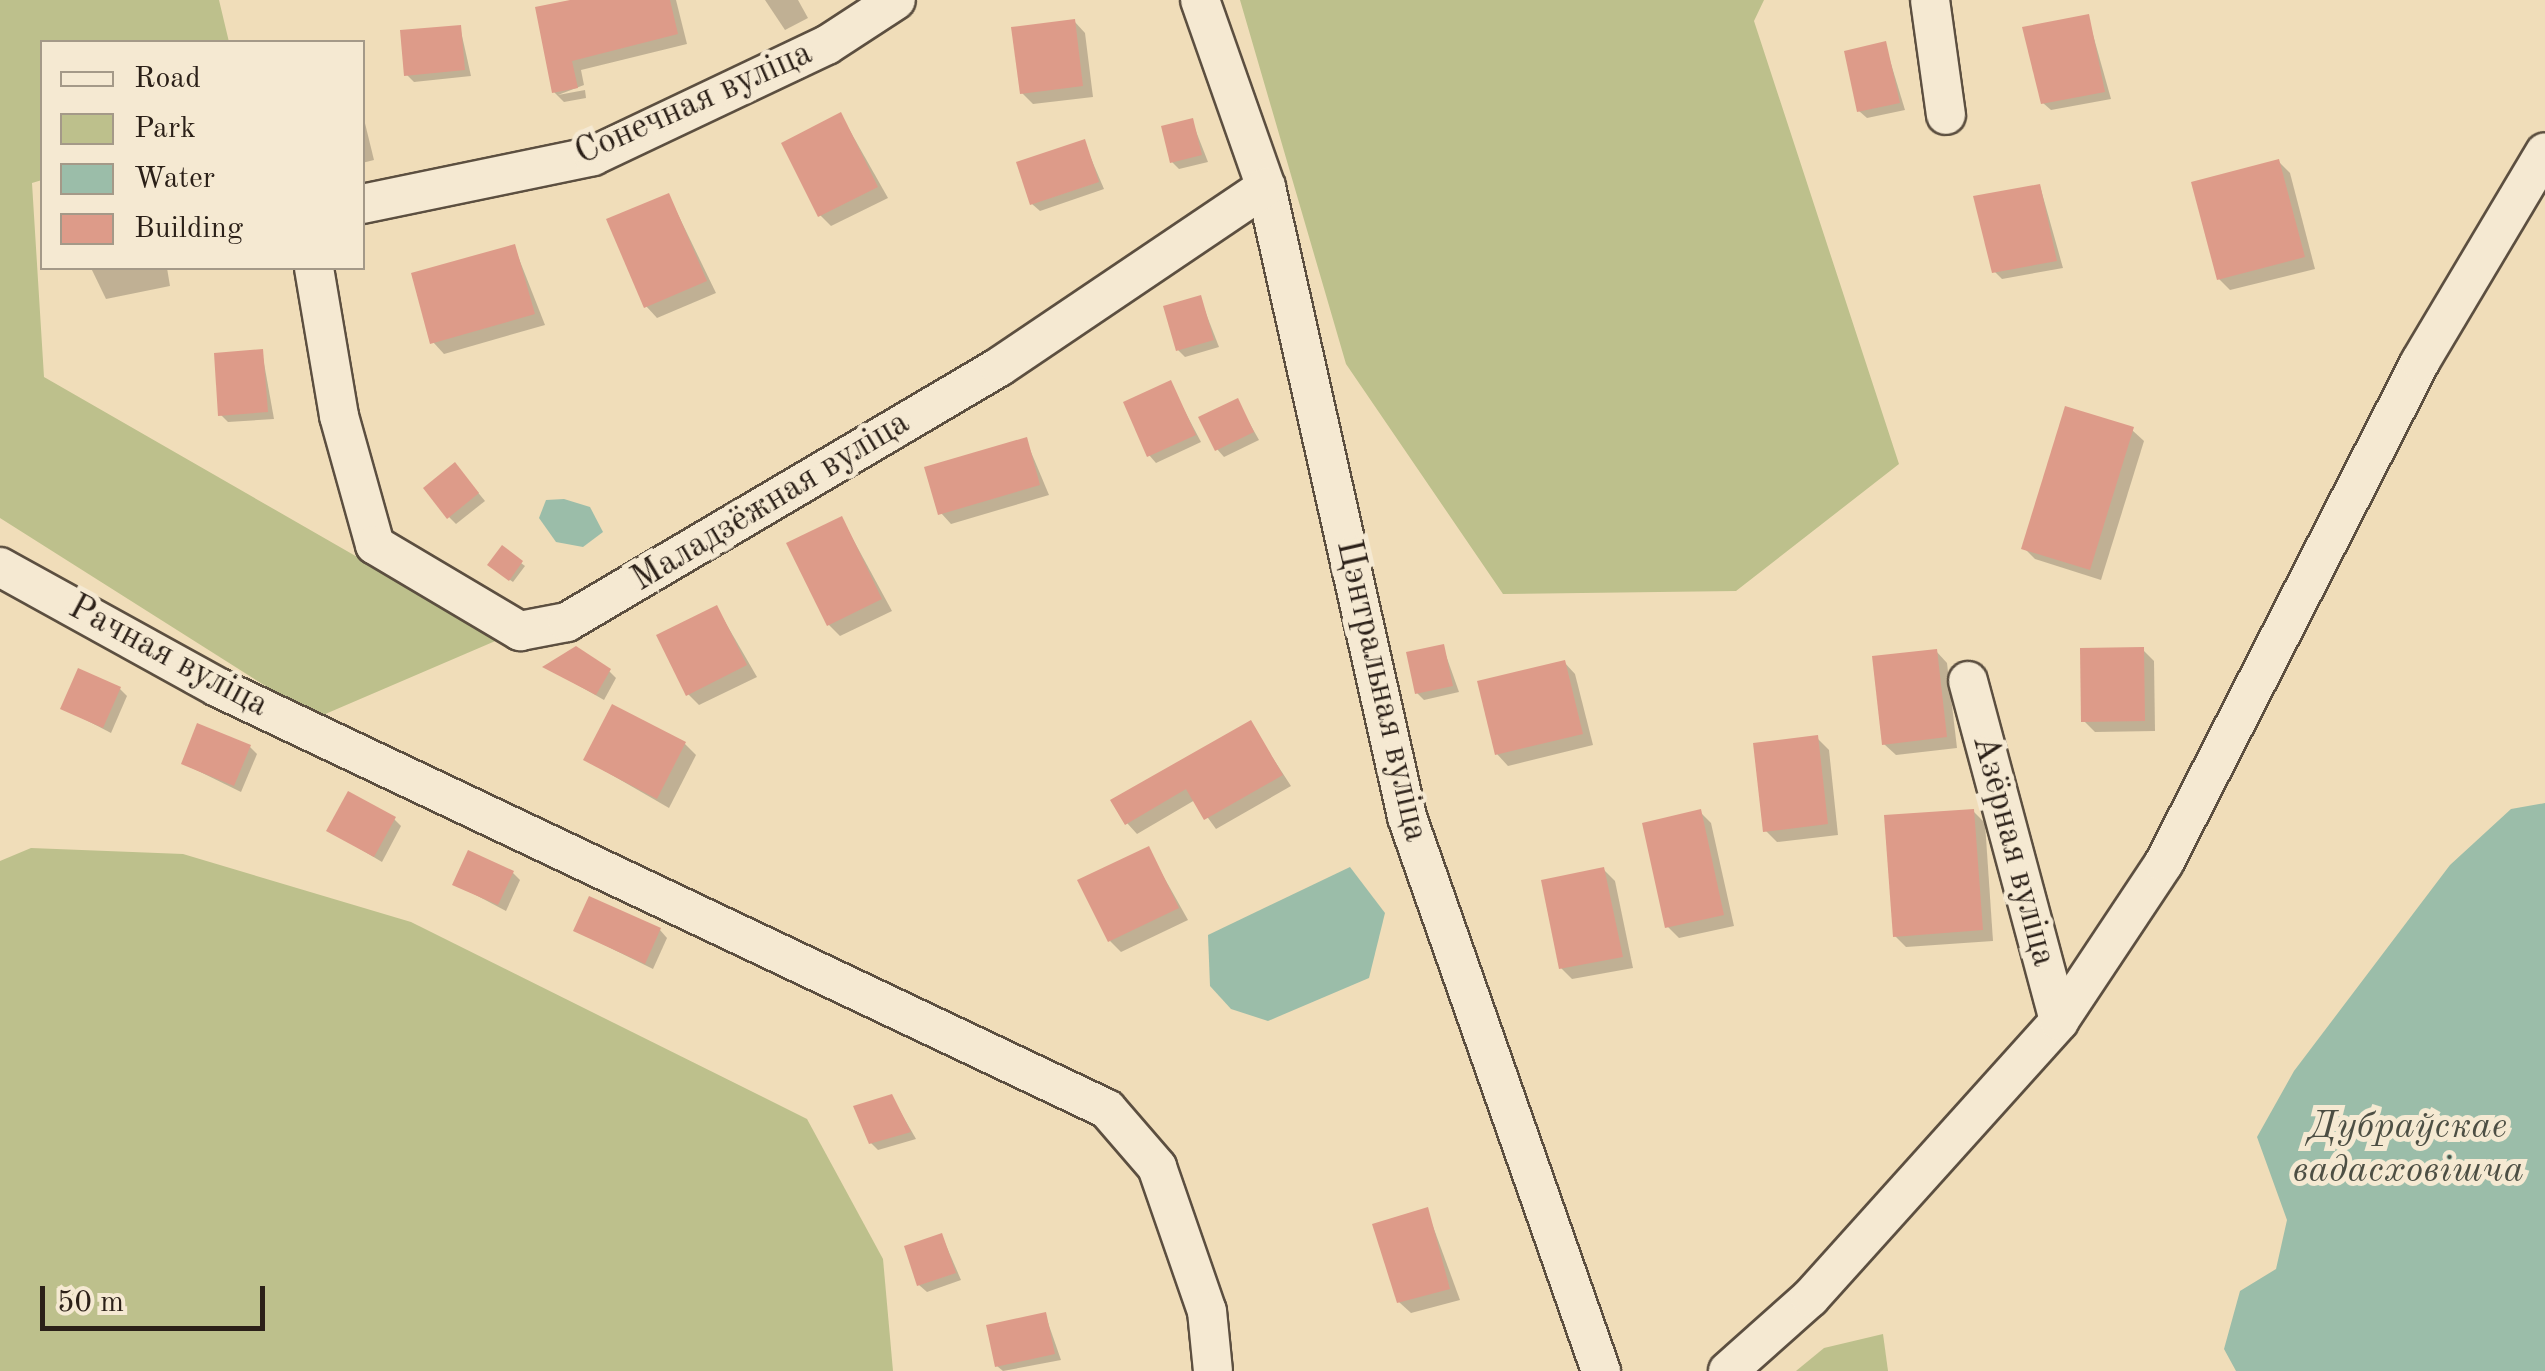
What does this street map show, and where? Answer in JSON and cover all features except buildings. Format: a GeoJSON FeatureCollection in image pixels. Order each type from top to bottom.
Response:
{"type":"FeatureCollection","features":[{"type":"Feature","properties":{"kind":"street","name":"Сонечная вуліца"},"geometry":{"type":"LineString","coordinates":[[365,203],[592,156],[827,45],[896,0]]}},
{"type":"Feature","properties":{"kind":"street","name":"Цэнтральная вуліца"},"geometry":{"type":"LineString","coordinates":[[1200,0],[1266,187],[1407,817],[1600,1371]]}},
{"type":"Feature","properties":{"kind":"street"},"geometry":{"type":"LineString","coordinates":[[1930,0],[1946,116]]}},
{"type":"Feature","properties":{"kind":"street"},"geometry":{"type":"LineString","coordinates":[[1728,1371],[1836,1270],[2058,1021],[2164,862],[2420,362],[2545,152]]}},
{"type":"Feature","properties":{"kind":"street","name":"Маладзёжная вуліца"},"geometry":{"type":"LineString","coordinates":[[314,270],[339,416],[375,544],[520,631],[567,622],[1000,367],[1266,187]]}},
{"type":"Feature","properties":{"kind":"street","name":"Рачная вуліца"},"geometry":{"type":"LineString","coordinates":[[0,566],[337,746],[1107,1109],[1157,1167],[1207,1311],[1212,1371]]}},
{"type":"Feature","properties":{"kind":"street","name":"Азёрная вуліца"},"geometry":{"type":"LineString","coordinates":[[1968,681],[2058,1021]]}},
{"type":"Feature","properties":{"kind":"green space"},"geometry":{"type":"Polygon","coordinates":[[[0,0],[219,0],[229,40],[40,40],[40,181],[32,183],[44,377],[500,639],[316,718],[0,518],[0,0]]]}},
{"type":"Feature","properties":{"kind":"green space"},"geometry":{"type":"Polygon","coordinates":[[[1240,0],[1764,0],[1754,21],[1899,464],[1736,591],[1503,594],[1346,364],[1240,0]]]}},
{"type":"Feature","properties":{"kind":"green space"},"geometry":{"type":"Polygon","coordinates":[[[31,848],[183,854],[411,922],[807,1119],[883,1259],[893,1371],[0,1371],[0,861],[31,848]]]}},
{"type":"Feature","properties":{"kind":"green space"},"geometry":{"type":"Polygon","coordinates":[[[1883,1334],[1888,1371],[1796,1371],[1824,1348],[1883,1334]]]}},
{"type":"Feature","properties":{"kind":"water"},"geometry":{"type":"Polygon","coordinates":[[[564,499],[590,507],[603,532],[583,547],[556,542],[539,518],[546,500],[564,499]]]}},
{"type":"Feature","properties":{"kind":"water","name":"Дубраўскае вадасховішча"},"geometry":{"type":"Polygon","coordinates":[[[2545,803],[2545,1371],[2236,1371],[2224,1349],[2240,1291],[2276,1269],[2287,1220],[2257,1137],[2294,1071],[2450,865],[2511,809],[2545,803]]]}},
{"type":"Feature","properties":{"kind":"water"},"geometry":{"type":"Polygon","coordinates":[[[1350,867],[1385,913],[1369,978],[1268,1021],[1231,1009],[1210,986],[1208,935],[1350,867]]]}}]}
